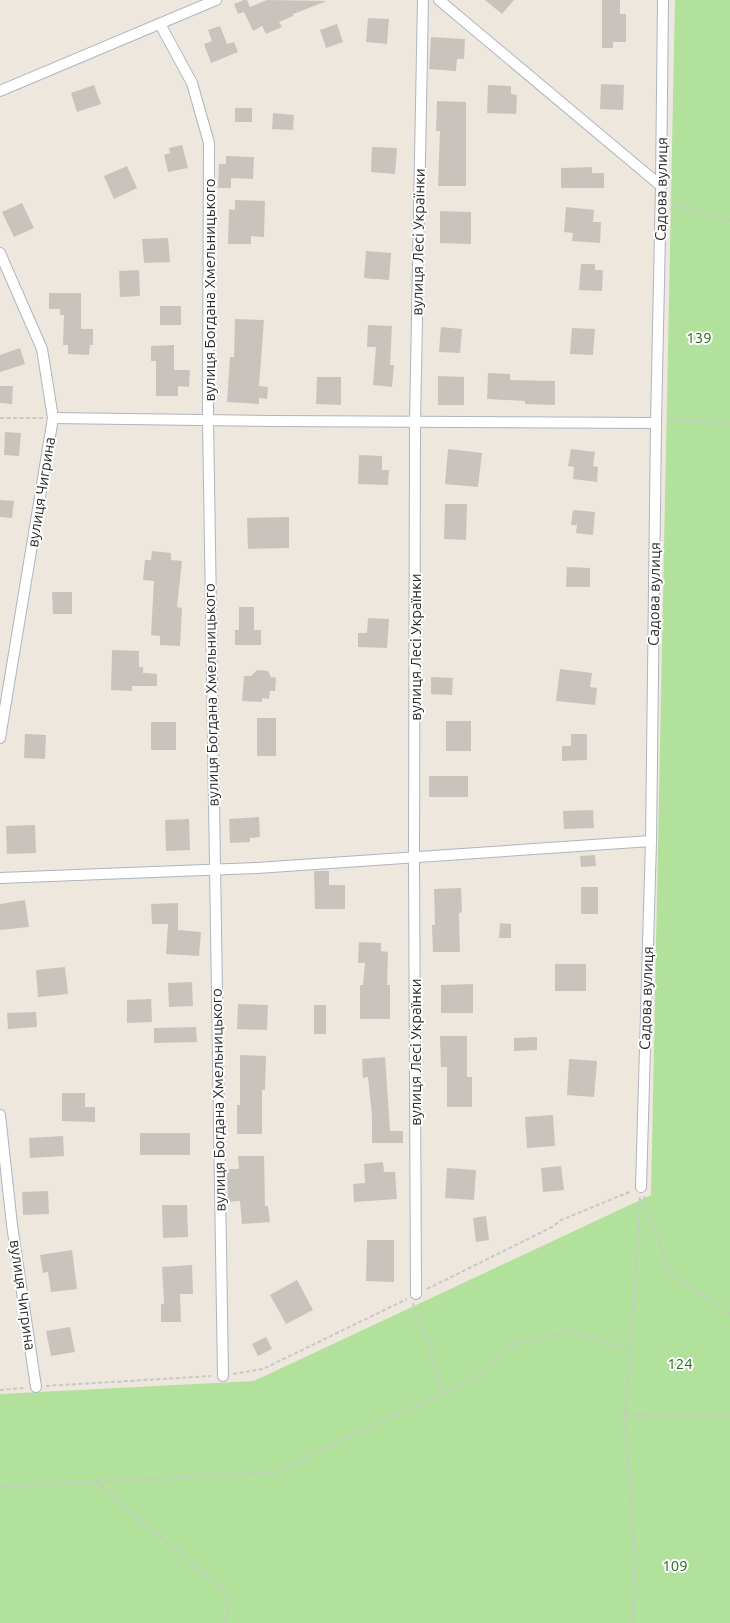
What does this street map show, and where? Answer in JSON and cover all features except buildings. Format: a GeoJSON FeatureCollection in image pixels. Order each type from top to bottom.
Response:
{"type":"FeatureCollection","features":[{"type":"Feature","properties":{"kind":"street"},"geometry":{"type":"LineString","coordinates":[[0,91],[216,0]]}},
{"type":"Feature","properties":{"kind":"street","name":"вулиця Лесі Українки"},"geometry":{"type":"LineString","coordinates":[[416,1294],[414,859],[415,422],[423,0]]}},
{"type":"Feature","properties":{"kind":"street"},"geometry":{"type":"LineString","coordinates":[[439,0],[662,186]]}},
{"type":"Feature","properties":{"kind":"street","name":"Садова вулиця"},"geometry":{"type":"LineString","coordinates":[[641,1187],[651,841],[656,423],[662,186],[663,0]]}},
{"type":"Feature","properties":{"kind":"street","name":"вулиця Богдана Хмельницького"},"geometry":{"type":"LineString","coordinates":[[160,24],[192,83],[209,143],[208,419],[223,1376]]}},
{"type":"Feature","properties":{"kind":"street","name":"вулиця Чигрина"},"geometry":{"type":"LineString","coordinates":[[0,253],[42,349],[54,418],[0,738]]}},
{"type":"Feature","properties":{"kind":"street"},"geometry":{"type":"LineString","coordinates":[[54,418],[656,423]]}},
{"type":"Feature","properties":{"kind":"street"},"geometry":{"type":"LineString","coordinates":[[0,878],[214,870],[414,859],[651,841]]}},
{"type":"Feature","properties":{"kind":"street","name":"вулиця Чигрина"},"geometry":{"type":"LineString","coordinates":[[0,1115],[12,1226],[36,1387]]}},
{"type":"Feature","properties":{"kind":"path"},"geometry":{"type":"LineString","coordinates":[[661,201],[730,220]]}},
{"type":"Feature","properties":{"kind":"path"},"geometry":{"type":"LineString","coordinates":[[0,418],[54,418]]}},
{"type":"Feature","properties":{"kind":"path"},"geometry":{"type":"LineString","coordinates":[[656,423],[666,420],[730,422]]}},
{"type":"Feature","properties":{"kind":"path"},"geometry":{"type":"LineString","coordinates":[[442,1393],[426,1336],[414,1312],[413,1302],[416,1294],[552,1227],[561,1220],[641,1187]]}},
{"type":"Feature","properties":{"kind":"path"},"geometry":{"type":"LineString","coordinates":[[641,1187],[670,1273],[730,1314]]}},
{"type":"Feature","properties":{"kind":"path"},"geometry":{"type":"LineString","coordinates":[[633,1623],[635,1558],[625,1415],[632,1351],[641,1187]]}},
{"type":"Feature","properties":{"kind":"path"},"geometry":{"type":"LineString","coordinates":[[0,1487],[275,1472],[474,1378],[515,1343],[573,1332],[632,1351]]}},
{"type":"Feature","properties":{"kind":"path"},"geometry":{"type":"LineString","coordinates":[[625,1415],[730,1416]]}},
{"type":"Feature","properties":{"kind":"path"},"geometry":{"type":"LineString","coordinates":[[96,1482],[231,1596],[225,1623]]}},
{"type":"Feature","properties":{"kind":"green space"},"geometry":{"type":"Polygon","coordinates":[[[675,0],[730,0],[730,1623],[0,1623],[0,1394],[254,1381],[651,1195],[675,0]]]}},
{"type":"Feature","properties":{"kind":"park label","name":"139"},"geometry":{"type":"Point","coordinates":[699,337]}},
{"type":"Feature","properties":{"kind":"park label","name":"124"},"geometry":{"type":"Point","coordinates":[680,1363]}},
{"type":"Feature","properties":{"kind":"park label","name":"109"},"geometry":{"type":"Point","coordinates":[675,1565]}}]}
